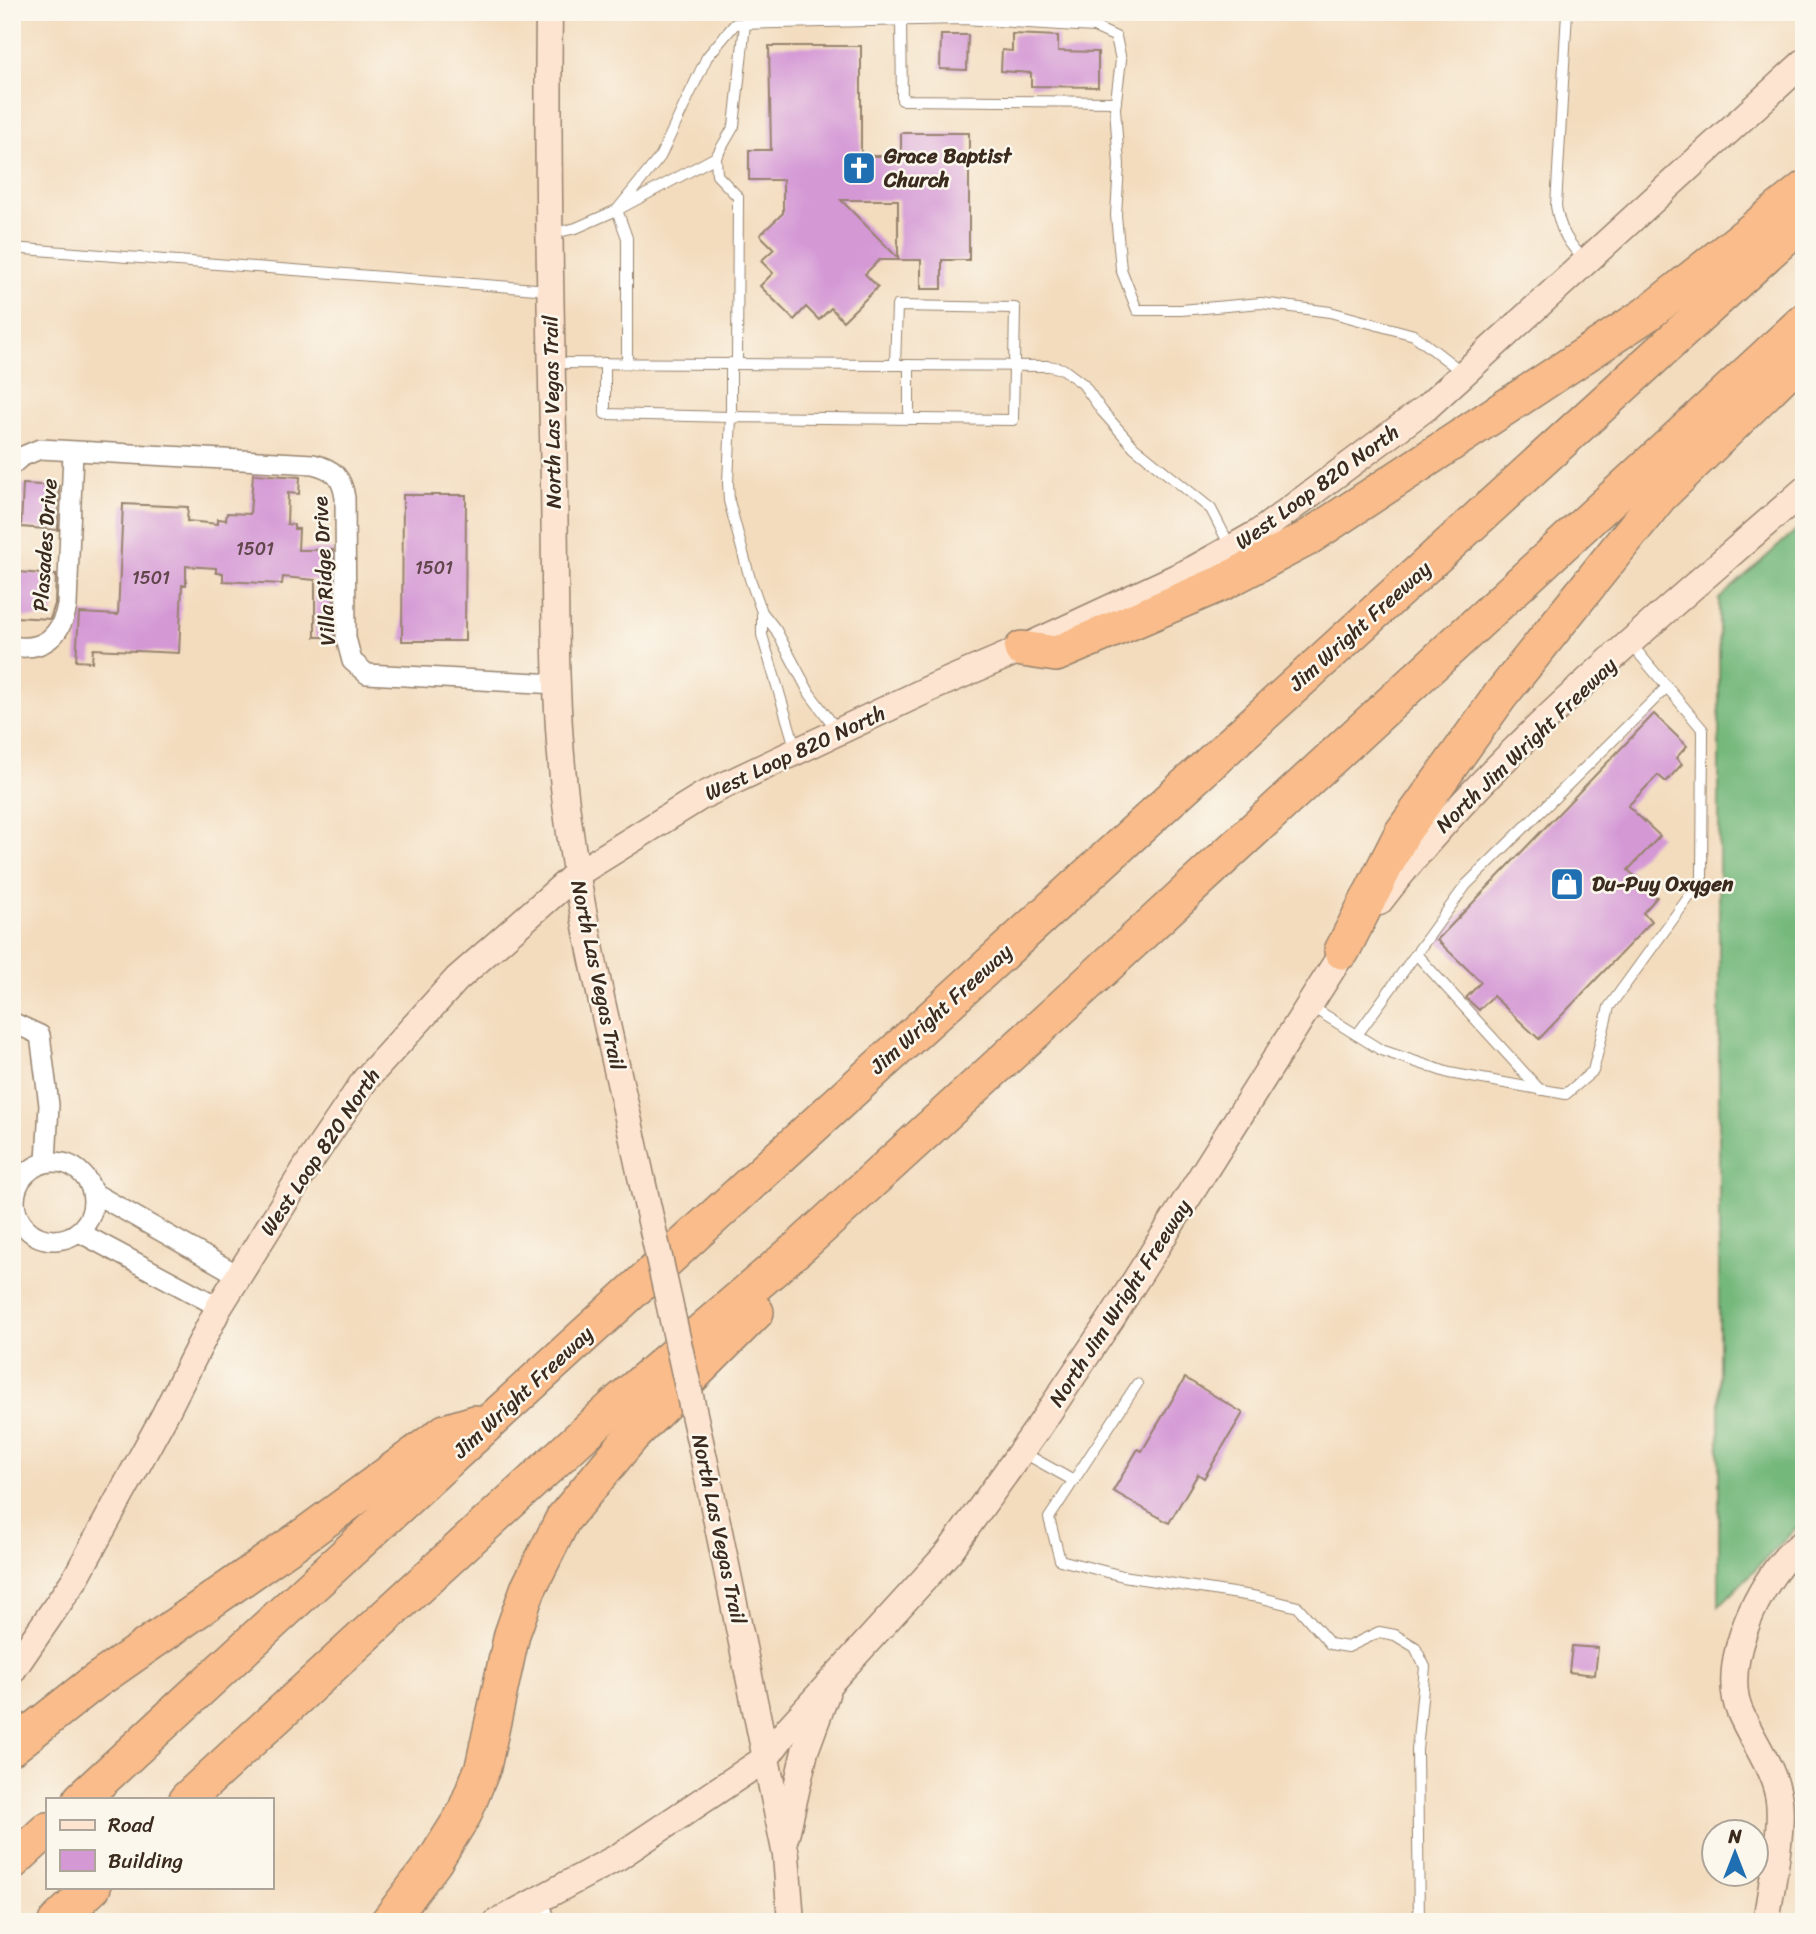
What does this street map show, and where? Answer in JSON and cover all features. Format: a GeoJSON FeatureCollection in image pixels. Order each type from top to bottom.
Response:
{"type":"FeatureCollection","features":[{"type":"Feature","properties":{"kind":"highway"},"geometry":{"type":"LineString","coordinates":[[1022,649],[1056,654],[1222,583],[1306,539],[1647,314],[1804,189]]}},
{"type":"Feature","properties":{"kind":"highway","name":"Jim Wright Freeway"},"geometry":{"type":"LineString","coordinates":[[82,1798],[1804,220]]}},
{"type":"Feature","properties":{"kind":"highway"},"geometry":{"type":"LineString","coordinates":[[188,1798],[620,1401],[804,1243],[1062,1008],[1804,321]]}},
{"type":"Feature","properties":{"kind":"highway"},"geometry":{"type":"LineString","coordinates":[[1342,951],[1402,833],[1500,696],[1659,496],[1804,355]]}},
{"type":"Feature","properties":{"kind":"highway"},"geometry":{"type":"LineString","coordinates":[[388,1922],[434,1862],[464,1814],[483,1767],[513,1634],[524,1601],[563,1519],[631,1437],[794,1273],[804,1243]]}},
{"type":"Feature","properties":{"kind":"highway"},"geometry":{"type":"LineString","coordinates":[[12,1747],[93,1683],[298,1540],[445,1432],[495,1417]]}},
{"type":"Feature","properties":{"kind":"highway"},"geometry":{"type":"LineString","coordinates":[[12,1862],[46,1831]]}},
{"type":"Feature","properties":{"kind":"highway"},"geometry":{"type":"LineString","coordinates":[[56,1922],[92,1888]]}},
{"type":"Feature","properties":{"kind":"street","name":"North Las Vegas Trail"},"geometry":{"type":"LineString","coordinates":[[549,12],[550,290],[558,684],[564,784],[576,875],[704,1459],[784,1844],[792,1922]]}},
{"type":"Feature","properties":{"kind":"street","name":"West Loop 820 North"},"geometry":{"type":"LineString","coordinates":[[12,1671],[75,1579],[238,1275],[365,1080],[457,979],[576,875],[702,796],[931,688],[1192,570],[1258,533],[1417,415],[1804,62]]}},
{"type":"Feature","properties":{"kind":"street","name":"Villa Ridge Drive"},"geometry":{"type":"LineString","coordinates":[[12,465],[21,457],[40,449],[313,464],[327,467],[338,475],[345,498],[346,638],[352,661],[367,674],[558,684]]}},
{"type":"Feature","properties":{"kind":"street","name":"Plasades Drive"},"geometry":{"type":"LineString","coordinates":[[12,646],[49,640],[59,632],[64,620],[67,607],[73,452]]}},
{"type":"Feature","properties":{"kind":"street","name":"North Jim Wright Freeway"},"geometry":{"type":"LineString","coordinates":[[497,1922],[546,1910],[618,1857],[766,1758],[787,1730],[949,1552],[1111,1320],[1342,951],[1412,861],[1461,803],[1563,703],[1804,490]]}},
{"type":"Feature","properties":{"kind":"street"},"geometry":{"type":"LineString","coordinates":[[12,1022],[40,1035],[49,1105],[46,1162]]}},
{"type":"Feature","properties":{"kind":"street"},"geometry":{"type":"LineString","coordinates":[[46,1162],[71,1165],[89,1181],[94,1193],[92,1215],[79,1233],[57,1241],[34,1235],[25,1228],[14,1206],[19,1183],[26,1174],[46,1162]]}},
{"type":"Feature","properties":{"kind":"street"},"geometry":{"type":"LineString","coordinates":[[94,1193],[238,1275]]}},
{"type":"Feature","properties":{"kind":"street"},"geometry":{"type":"LineString","coordinates":[[79,1233],[219,1307]]}},
{"type":"Feature","properties":{"kind":"street"},"geometry":{"type":"LineString","coordinates":[[1766,1922],[1779,1825],[1779,1798],[1764,1758],[1739,1710],[1734,1682],[1735,1662],[1760,1596],[1784,1559],[1804,1542]]}},
{"type":"Feature","properties":{"kind":"street"},"geometry":{"type":"LineString","coordinates":[[784,1844],[805,1751],[831,1681]]}},
{"type":"Feature","properties":{"kind":"lane"},"geometry":{"type":"LineString","coordinates":[[1567,12],[1556,206],[1559,224],[1565,237],[1586,262]]}},
{"type":"Feature","properties":{"kind":"lane"},"geometry":{"type":"LineString","coordinates":[[617,210],[660,157],[707,57],[735,24],[963,19],[1094,27],[1116,37],[1121,61],[1116,102],[1119,165],[1116,215],[1121,269],[1137,310],[1181,310],[1261,303],[1330,312],[1414,335],[1464,373]]}},
{"type":"Feature","properties":{"kind":"lane"},"geometry":{"type":"LineString","coordinates":[[901,20],[902,100],[1116,102]]}},
{"type":"Feature","properties":{"kind":"lane"},"geometry":{"type":"LineString","coordinates":[[549,234],[576,228],[617,210],[716,157],[734,126],[745,24]]}},
{"type":"Feature","properties":{"kind":"lane"},"geometry":{"type":"LineString","coordinates":[[716,157],[717,175],[738,197],[728,482],[730,501],[741,551],[762,612],[776,630],[810,694],[839,732]]}},
{"type":"Feature","properties":{"kind":"lane"},"geometry":{"type":"LineString","coordinates":[[617,210],[627,238],[627,363]]}},
{"type":"Feature","properties":{"kind":"lane"},"geometry":{"type":"LineString","coordinates":[[12,248],[550,290]]}},
{"type":"Feature","properties":{"kind":"lane"},"geometry":{"type":"LineString","coordinates":[[605,363],[605,414],[1013,420],[1015,308],[897,306],[895,365]]}},
{"type":"Feature","properties":{"kind":"lane"},"geometry":{"type":"LineString","coordinates":[[552,363],[1049,366],[1063,369],[1083,384],[1102,411],[1134,447],[1211,509],[1231,548]]}},
{"type":"Feature","properties":{"kind":"lane"},"geometry":{"type":"LineString","coordinates":[[909,365],[909,419]]}},
{"type":"Feature","properties":{"kind":"lane"},"geometry":{"type":"LineString","coordinates":[[762,612],[762,635],[796,752]]}},
{"type":"Feature","properties":{"kind":"lane"},"geometry":{"type":"LineString","coordinates":[[1308,1005],[1381,1051],[1449,1073],[1566,1094],[1593,1071],[1609,1007],[1702,879],[1703,730],[1630,644]]}},
{"type":"Feature","properties":{"kind":"lane"},"geometry":{"type":"LineString","coordinates":[[1357,1035],[1466,885],[1667,687]]}},
{"type":"Feature","properties":{"kind":"lane"},"geometry":{"type":"LineString","coordinates":[[1416,954],[1540,1090]]}},
{"type":"Feature","properties":{"kind":"lane"},"geometry":{"type":"LineString","coordinates":[[1137,1384],[1049,1518],[1060,1560],[1123,1576],[1258,1597],[1298,1607],[1330,1644],[1348,1647],[1379,1632],[1395,1635],[1415,1647],[1425,1667],[1417,1750],[1419,1922]]}},
{"type":"Feature","properties":{"kind":"lane"},"geometry":{"type":"LineString","coordinates":[[1021,1451],[1074,1481]]}},
{"type":"Feature","properties":{"kind":"green space"},"geometry":{"type":"Polygon","coordinates":[[[1804,523],[1804,1520],[1719,1606],[1719,599],[1804,523]]]}},
{"type":"Feature","properties":{"kind":"building"},"geometry":{"type":"Polygon","coordinates":[[[1012,34],[1058,36],[1058,51],[1098,52],[1098,87],[1031,86],[1031,73],[1001,71],[1002,50],[1012,51],[1012,34]]]}},
{"type":"Feature","properties":{"kind":"building"},"geometry":{"type":"Polygon","coordinates":[[[941,35],[968,35],[967,70],[940,69],[941,35]]]}},
{"type":"Feature","properties":{"kind":"building","name":"Grace Baptist Church"},"geometry":{"type":"Polygon","coordinates":[[[769,46],[861,46],[861,156],[901,156],[901,133],[969,133],[969,260],[942,260],[942,289],[921,289],[921,260],[879,260],[865,274],[878,287],[843,321],[831,308],[819,320],[806,307],[794,320],[760,286],[773,273],[761,261],[774,249],[760,235],[783,213],[783,180],[749,180],[749,150],[771,150],[769,46]],[[841,200],[898,258],[898,200],[841,200]]]}},
{"type":"Feature","properties":{"kind":"building"},"geometry":{"type":"Polygon","coordinates":[[[253,474],[300,477],[299,494],[288,493],[287,524],[299,529],[298,550],[333,550],[334,637],[315,637],[315,580],[283,577],[282,584],[223,581],[223,573],[216,573],[216,568],[186,566],[186,585],[182,585],[179,653],[93,649],[92,662],[76,661],[79,613],[118,615],[123,504],[188,507],[187,521],[218,524],[218,519],[226,520],[227,513],[250,514],[253,474]]]}},
{"type":"Feature","properties":{"kind":"building"},"geometry":{"type":"Polygon","coordinates":[[[23,484],[59,486],[58,530],[21,527],[23,484]]]}},
{"type":"Feature","properties":{"kind":"building"},"geometry":{"type":"Polygon","coordinates":[[[403,495],[466,495],[465,641],[402,641],[403,495]]]}},
{"type":"Feature","properties":{"kind":"building"},"geometry":{"type":"Polygon","coordinates":[[[18,572],[56,575],[55,604],[50,619],[15,617],[18,572]]]}},
{"type":"Feature","properties":{"kind":"building","name":"Du-Puy Oxygen"},"geometry":{"type":"Polygon","coordinates":[[[1654,714],[1687,746],[1676,758],[1682,764],[1666,782],[1658,775],[1628,806],[1660,836],[1628,870],[1657,897],[1643,913],[1652,921],[1539,1039],[1493,996],[1479,1010],[1466,998],[1481,982],[1437,940],[1654,714]]]}},
{"type":"Feature","properties":{"kind":"building"},"geometry":{"type":"Polygon","coordinates":[[[1185,1378],[1243,1413],[1204,1478],[1198,1474],[1169,1523],[1113,1491],[1138,1449],[1142,1451],[1185,1378]]]}},
{"type":"Feature","properties":{"kind":"building"},"geometry":{"type":"Polygon","coordinates":[[[1572,1646],[1598,1648],[1595,1675],[1569,1672],[1572,1646]]]}},
{"type":"Feature","properties":{"kind":"place","name":"Grace Baptist Church"},"geometry":{"type":"Point","coordinates":[859,168]}},
{"type":"Feature","properties":{"kind":"place","name":"Du-Puy Oxygen"},"geometry":{"type":"Point","coordinates":[1567,884]}}]}
